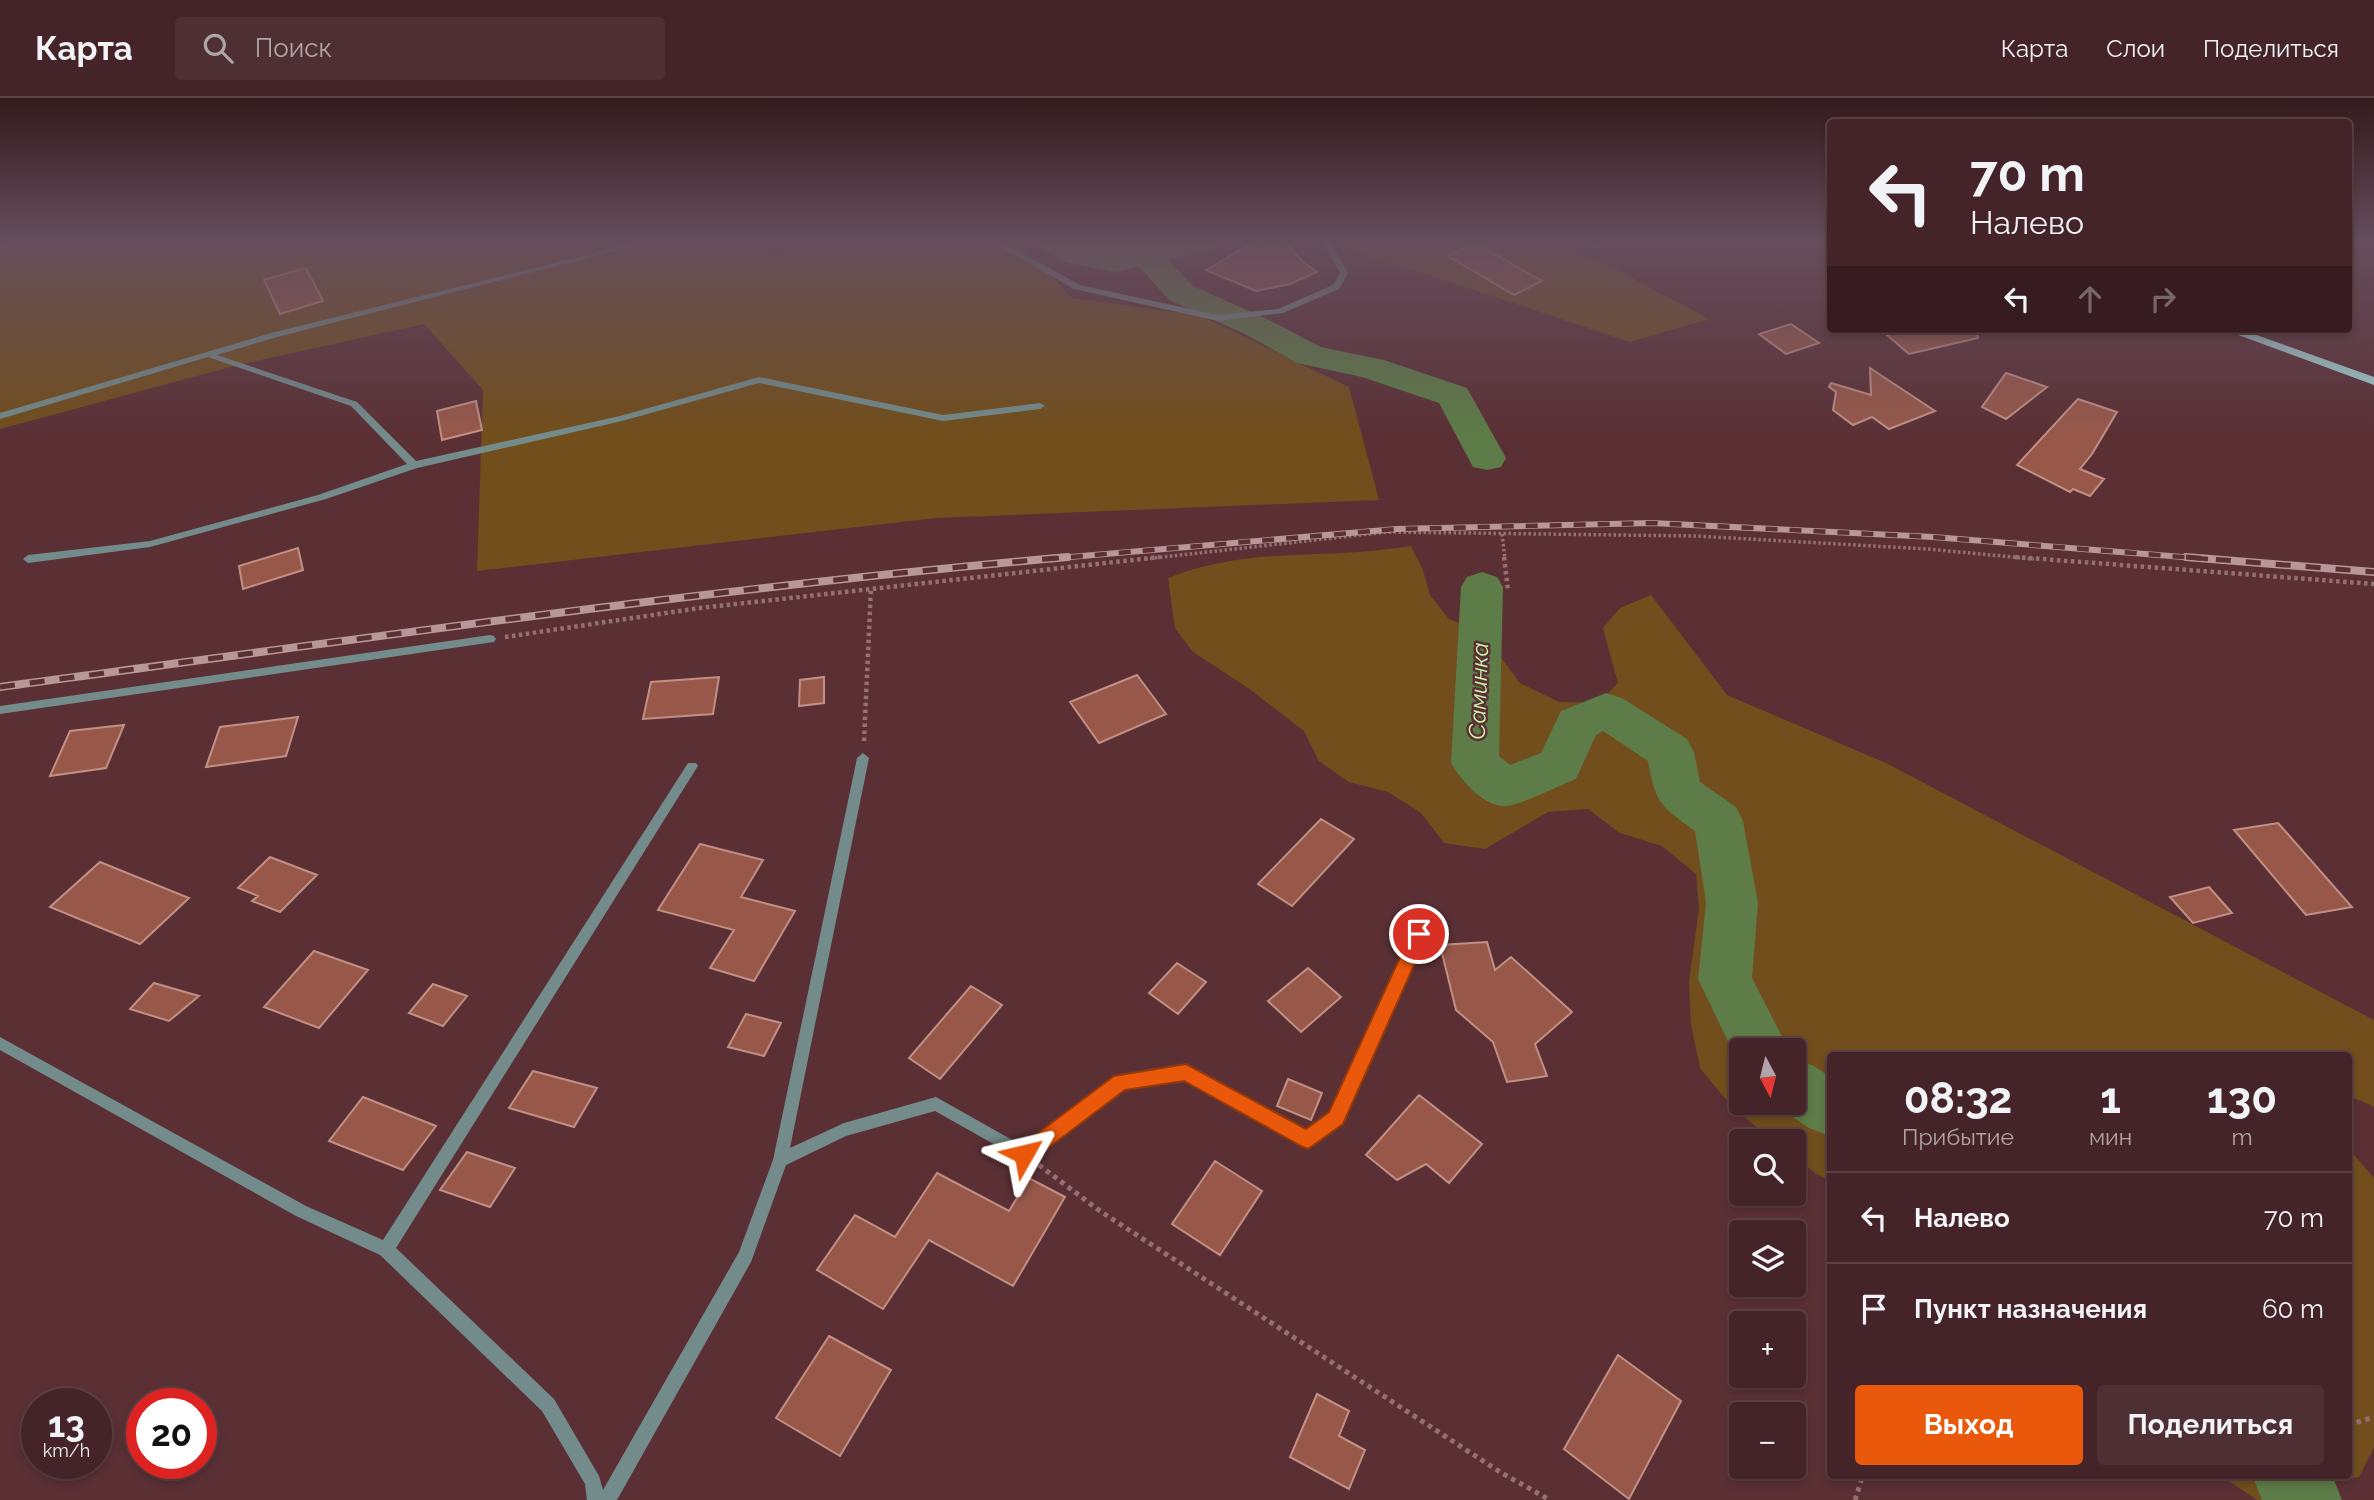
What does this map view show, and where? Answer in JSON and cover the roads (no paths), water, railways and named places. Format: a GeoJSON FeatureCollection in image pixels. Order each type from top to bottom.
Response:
{"type":"FeatureCollection","features":[{"type":"Feature","properties":{"kind":"main road"},"geometry":{"type":"LineString","coordinates":[[2239,333],[2374,381]]}},
{"type":"Feature","properties":{"kind":"street"},"geometry":{"type":"LineString","coordinates":[[0,416],[274,335],[393,305]]}},
{"type":"Feature","properties":{"kind":"street"},"geometry":{"type":"LineString","coordinates":[[1161,305],[1218,318],[1280,311],[1294,305]]}},
{"type":"Feature","properties":{"kind":"street"},"geometry":{"type":"LineString","coordinates":[[210,354],[354,404],[414,465]]}},
{"type":"Feature","properties":{"kind":"street"},"geometry":{"type":"LineString","coordinates":[[28,559],[150,544],[322,497],[414,465],[622,418],[759,380],[943,418],[1040,406]]}},
{"type":"Feature","properties":{"kind":"street"},"geometry":{"type":"LineString","coordinates":[[0,710],[490,639]]}},
{"type":"Feature","properties":{"kind":"street"},"geometry":{"type":"LineString","coordinates":[[607,1500],[745,1255],[780,1160],[863,758]]}},
{"type":"Feature","properties":{"kind":"street"},"geometry":{"type":"LineString","coordinates":[[386,1249],[692,766]]}},
{"type":"Feature","properties":{"kind":"street"},"geometry":{"type":"LineString","coordinates":[[780,1160],[844,1130],[936,1104],[1024,1154],[1121,1082],[1186,1072],[1308,1140],[1336,1118],[1419,934]]}},
{"type":"Feature","properties":{"kind":"street"},"geometry":{"type":"LineString","coordinates":[[0,1043],[301,1211],[386,1249],[548,1405],[593,1482],[596,1500]]}},
{"type":"Feature","properties":{"kind":"waterway","name":"Саминка"},"geometry":{"type":"LineString","coordinates":[[1209,305],[1310,355],[1371,368],[1454,396],[1487,458]]}},
{"type":"Feature","properties":{"kind":"waterway","name":"Саминка"},"geometry":{"type":"LineString","coordinates":[[1482,587],[1475,763],[1504,787],[1559,766],[1578,723],[1606,710],[1670,752],[1678,792],[1718,821],[1732,903],[1725,979],[1755,1038]]}},
{"type":"Feature","properties":{"kind":"waterway","name":"Саминка"},"geometry":{"type":"LineString","coordinates":[[1806,1093],[1827,1107]]}},
{"type":"Feature","properties":{"kind":"waterway","name":"Саминка"},"geometry":{"type":"LineString","coordinates":[[2289,1479],[2307,1500]]}},
{"type":"Feature","properties":{"kind":"railway"},"geometry":{"type":"LineString","coordinates":[[1050,559],[1397,529],[1652,523],[1933,537],[2208,559]]}},
{"type":"Feature","properties":{"kind":"railway"},"geometry":{"type":"LineString","coordinates":[[1050,559],[1068,557]]}},
{"type":"Feature","properties":{"kind":"railway"},"geometry":{"type":"LineString","coordinates":[[2186,557],[2374,572]]}},
{"type":"Feature","properties":{"kind":"railway"},"geometry":{"type":"LineString","coordinates":[[0,687],[667,599],[1050,559]]}}]}
